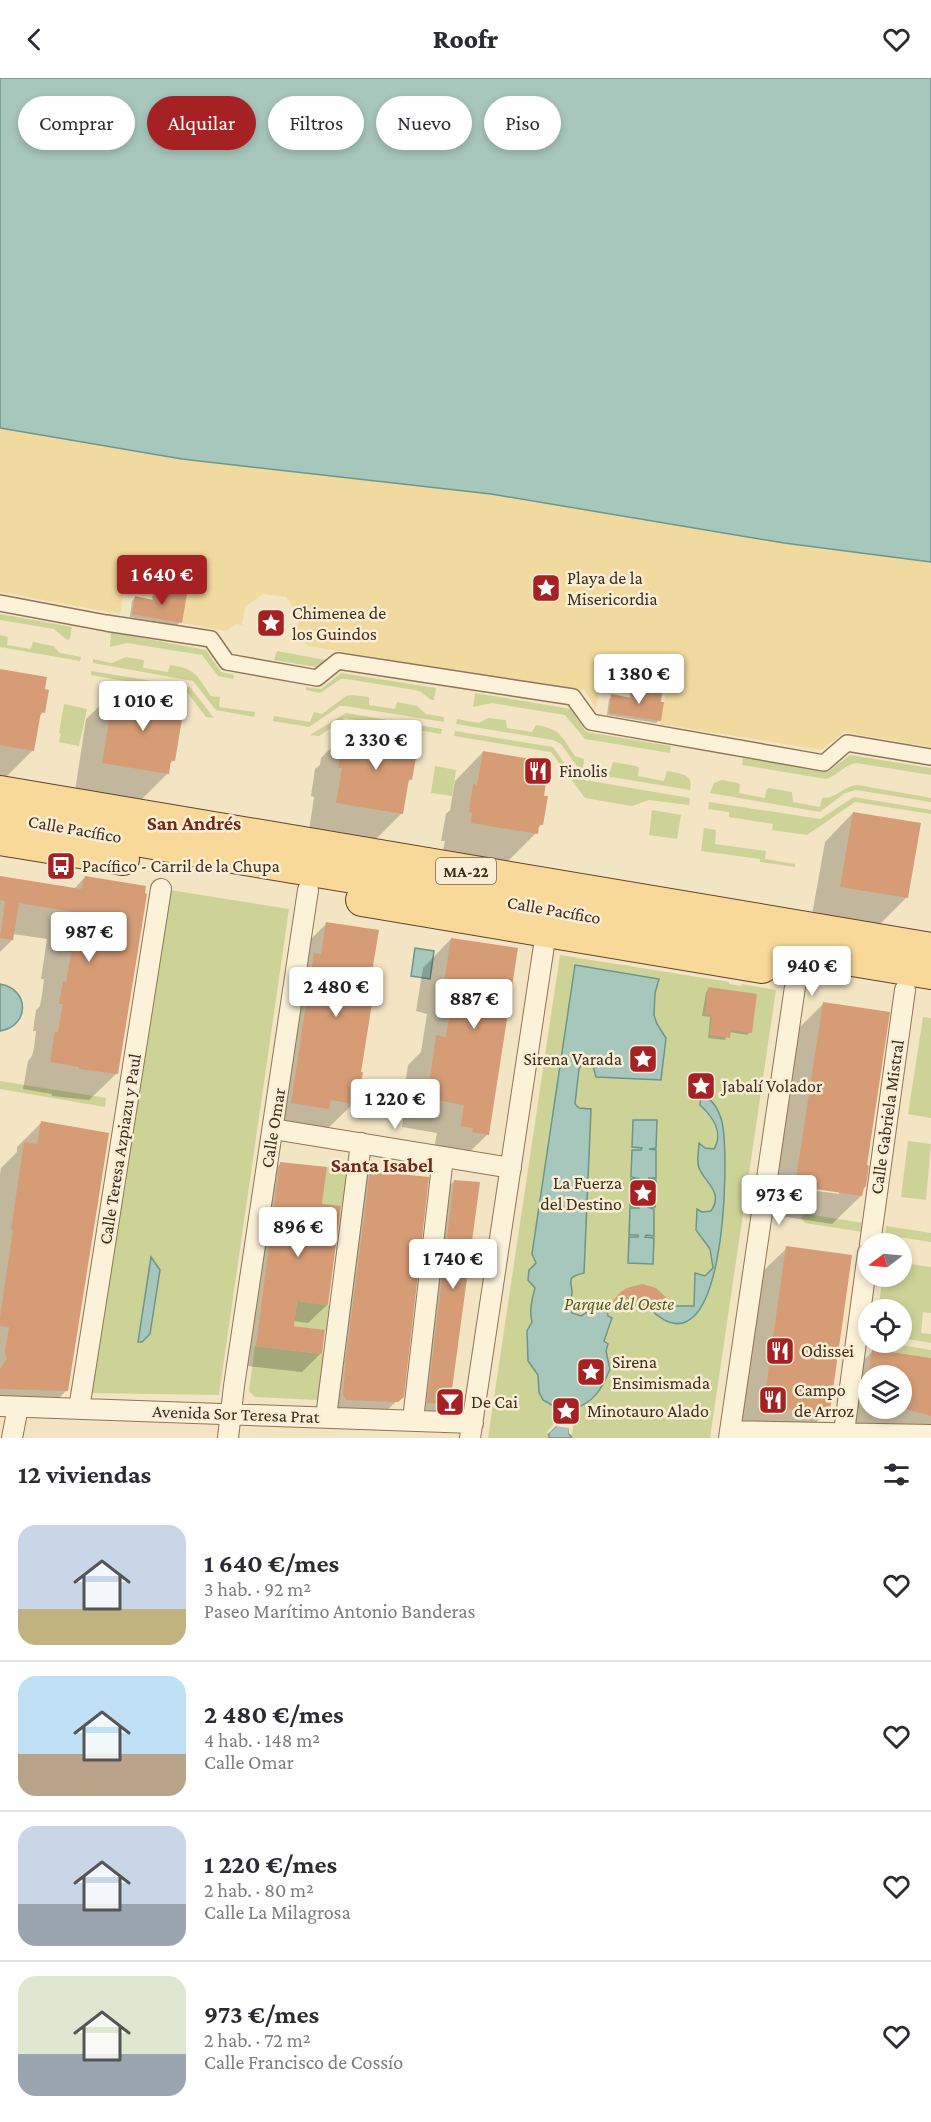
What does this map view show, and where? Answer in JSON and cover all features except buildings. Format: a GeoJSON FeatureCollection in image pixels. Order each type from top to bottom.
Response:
{"type":"FeatureCollection","features":[{"type":"Feature","properties":{"kind":"main road"},"geometry":{"type":"LineString","coordinates":[[0,775],[246,814],[931,930]]}},
{"type":"Feature","properties":{"kind":"main road","name":"Calle Pacífico"},"geometry":{"type":"LineString","coordinates":[[0,792],[931,949]]}},
{"type":"Feature","properties":{"kind":"main road","name":"Calle Pacífico"},"geometry":{"type":"LineString","coordinates":[[0,816],[931,973]]}},
{"type":"Feature","properties":{"kind":"main road","name":"Calle Pacífico"},"geometry":{"type":"LineString","coordinates":[[0,839],[546,932],[918,992]]}},
{"type":"Feature","properties":{"kind":"street"},"geometry":{"type":"LineString","coordinates":[[0,603],[106,623],[211,639],[227,662],[317,678],[338,661],[573,698],[591,722],[824,763],[847,743],[931,757]]}},
{"type":"Feature","properties":{"kind":"street","name":"Calle Teresa Azpiazu y Paul"},"geometry":{"type":"LineString","coordinates":[[79,1409],[161,889]]}},
{"type":"Feature","properties":{"kind":"street","name":"Calle Omar"},"geometry":{"type":"LineString","coordinates":[[228,1438],[308,890]]}},
{"type":"Feature","properties":{"kind":"street"},"geometry":{"type":"LineString","coordinates":[[471,1430],[546,932]]}},
{"type":"Feature","properties":{"kind":"street"},"geometry":{"type":"LineString","coordinates":[[797,973],[729,1434],[844,1432],[931,1435]]}},
{"type":"Feature","properties":{"kind":"street","name":"Calle Gabriela Mistral"},"geometry":{"type":"LineString","coordinates":[[872,1233],[918,992]]}},
{"type":"Feature","properties":{"kind":"street"},"geometry":{"type":"LineString","coordinates":[[273,1129],[511,1168]]}},
{"type":"Feature","properties":{"kind":"street"},"geometry":{"type":"LineString","coordinates":[[326,1418],[361,1143]]}},
{"type":"Feature","properties":{"kind":"street"},"geometry":{"type":"LineString","coordinates":[[413,1420],[443,1156]]}},
{"type":"Feature","properties":{"kind":"street"},"geometry":{"type":"LineString","coordinates":[[844,1432],[863,1287]]}},
{"type":"Feature","properties":{"kind":"street"},"geometry":{"type":"LineString","coordinates":[[9,1406],[12,1438]]}},
{"type":"Feature","properties":{"kind":"street","name":"Avenida Sor Teresa Prat"},"geometry":{"type":"LineString","coordinates":[[9,1406],[413,1420],[471,1430]]}},
{"type":"Feature","properties":{"kind":"green space"},"geometry":{"type":"Polygon","coordinates":[[[0,614],[72,627],[70,639],[67,640],[54,629],[0,620],[0,614]]]}},
{"type":"Feature","properties":{"kind":"green space"},"geometry":{"type":"Polygon","coordinates":[[[111,632],[206,650],[221,672],[234,675],[233,679],[218,676],[202,655],[127,643],[110,647],[111,632]]]}},
{"type":"Feature","properties":{"kind":"green space"},"geometry":{"type":"Polygon","coordinates":[[[0,635],[8,637],[7,645],[31,649],[33,642],[53,646],[60,653],[81,657],[80,661],[0,647],[0,635]]]}},
{"type":"Feature","properties":{"kind":"green space"},"geometry":{"type":"Polygon","coordinates":[[[277,651],[326,660],[316,667],[274,660],[277,651]]]}},
{"type":"Feature","properties":{"kind":"green space"},"geometry":{"type":"Polygon","coordinates":[[[126,657],[144,660],[143,668],[168,672],[170,665],[191,671],[199,678],[211,696],[220,697],[219,707],[255,712],[254,717],[216,710],[193,681],[93,663],[93,659],[112,663],[126,657]]]}},
{"type":"Feature","properties":{"kind":"green space"},"geometry":{"type":"Polygon","coordinates":[[[91,671],[190,687],[214,718],[206,717],[187,692],[91,675],[91,671]]]}},
{"type":"Feature","properties":{"kind":"green space"},"geometry":{"type":"Polygon","coordinates":[[[341,673],[436,688],[434,700],[415,690],[346,679],[341,679],[320,693],[306,690],[306,687],[321,689],[341,673]]]}},
{"type":"Feature","properties":{"kind":"green space"},"geometry":{"type":"Polygon","coordinates":[[[475,693],[571,709],[586,732],[671,746],[670,753],[585,739],[565,715],[492,703],[473,707],[475,693]]]}},
{"type":"Feature","properties":{"kind":"green space"},"geometry":{"type":"Polygon","coordinates":[[[346,696],[369,697],[369,705],[395,709],[397,702],[417,706],[426,714],[444,717],[444,722],[345,706],[340,706],[309,727],[273,721],[274,716],[310,722],[314,712],[322,714],[346,696]]]}},
{"type":"Feature","properties":{"kind":"green space"},"geometry":{"type":"Polygon","coordinates":[[[64,704],[87,709],[79,746],[59,742],[64,704]]]}},
{"type":"Feature","properties":{"kind":"green space"},"geometry":{"type":"Polygon","coordinates":[[[346,713],[442,729],[441,734],[345,718],[319,736],[310,735],[346,713]]]}},
{"type":"Feature","properties":{"kind":"green space"},"geometry":{"type":"Polygon","coordinates":[[[488,718],[506,720],[507,728],[532,732],[536,725],[556,731],[575,756],[584,759],[583,768],[610,772],[613,762],[636,766],[639,768],[638,776],[664,781],[667,771],[677,773],[688,777],[691,784],[690,790],[581,772],[561,744],[553,740],[456,724],[457,719],[479,723],[488,718]]]}},
{"type":"Feature","properties":{"kind":"green space"},"geometry":{"type":"Polygon","coordinates":[[[455,731],[553,747],[578,779],[690,798],[689,805],[649,800],[632,806],[585,798],[551,752],[454,736],[455,731]]]}},
{"type":"Feature","properties":{"kind":"green space"},"geometry":{"type":"Polygon","coordinates":[[[850,755],[931,768],[931,775],[856,763],[826,779],[742,765],[743,758],[828,772],[850,755]]]}},
{"type":"Feature","properties":{"kind":"green space"},"geometry":{"type":"Polygon","coordinates":[[[435,766],[456,770],[452,796],[431,793],[435,766]]]}},
{"type":"Feature","properties":{"kind":"green space"},"geometry":{"type":"Polygon","coordinates":[[[722,780],[738,783],[739,793],[765,798],[766,790],[769,788],[792,792],[793,802],[820,807],[822,798],[833,796],[848,787],[858,785],[931,798],[931,802],[856,790],[845,793],[820,812],[710,793],[714,783],[722,780]]]}},
{"type":"Feature","properties":{"kind":"green space"},"geometry":{"type":"Polygon","coordinates":[[[854,797],[931,810],[931,814],[855,802],[807,835],[772,830],[773,824],[729,817],[729,812],[708,809],[709,802],[820,819],[854,797]]]}},
{"type":"Feature","properties":{"kind":"green space"},"geometry":{"type":"Polygon","coordinates":[[[652,810],[681,815],[677,839],[649,835],[652,810]]]}},
{"type":"Feature","properties":{"kind":"green space"},"geometry":{"type":"Polygon","coordinates":[[[704,828],[716,830],[715,844],[766,851],[765,859],[795,864],[795,867],[760,862],[760,859],[701,851],[704,828]]]}},
{"type":"Feature","properties":{"kind":"green space"},"geometry":{"type":"Polygon","coordinates":[[[170,890],[289,909],[219,1395],[91,1393],[170,890]]]}},
{"type":"Feature","properties":{"kind":"green space","name":"Parque del Oeste"},"geometry":{"type":"Polygon","coordinates":[[[560,955],[776,990],[710,1438],[488,1438],[560,955]]]}},
{"type":"Feature","properties":{"kind":"green space"},"geometry":{"type":"Polygon","coordinates":[[[923,1017],[931,1018],[931,1118],[908,1114],[923,1017]]]}},
{"type":"Feature","properties":{"kind":"green space"},"geometry":{"type":"Polygon","coordinates":[[[0,1081],[106,1098],[105,1107],[0,1089],[0,1081]]]}},
{"type":"Feature","properties":{"kind":"green space"},"geometry":{"type":"Polygon","coordinates":[[[908,1141],[931,1144],[926,1200],[901,1197],[908,1141]]]}},
{"type":"Feature","properties":{"kind":"green space"},"geometry":{"type":"Polygon","coordinates":[[[327,1167],[351,1169],[346,1207],[322,1204],[327,1167]]]}},
{"type":"Feature","properties":{"kind":"green space"},"geometry":{"type":"Polygon","coordinates":[[[806,1214],[864,1223],[863,1232],[805,1223],[801,1218],[806,1214]]]}},
{"type":"Feature","properties":{"kind":"green space"},"geometry":{"type":"Polygon","coordinates":[[[886,1226],[931,1233],[931,1242],[912,1239],[912,1233],[885,1233],[886,1226]]]}},
{"type":"Feature","properties":{"kind":"green space"},"geometry":{"type":"Polygon","coordinates":[[[912,1264],[931,1267],[931,1313],[923,1312],[921,1333],[931,1334],[931,1343],[912,1340],[912,1299],[880,1299],[881,1287],[912,1287],[912,1264]]]}},
{"type":"Feature","properties":{"kind":"green space"},"geometry":{"type":"Polygon","coordinates":[[[297,1301],[334,1306],[331,1331],[294,1326],[297,1301]]]}},
{"type":"Feature","properties":{"kind":"green space"},"geometry":{"type":"Polygon","coordinates":[[[255,1346],[328,1355],[324,1395],[318,1400],[255,1397],[249,1391],[255,1346]]]}},
{"type":"Feature","properties":{"kind":"green space"},"geometry":{"type":"Polygon","coordinates":[[[912,1347],[931,1350],[931,1358],[898,1353],[912,1353],[912,1347]]]}},
{"type":"Feature","properties":{"kind":"sand","name":"Playa de la Misericordia"},"geometry":{"type":"Polygon","coordinates":[[[0,428],[182,459],[491,494],[784,543],[931,562],[931,747],[844,732],[821,750],[660,724],[666,691],[616,682],[613,693],[599,691],[596,709],[584,689],[579,691],[308,646],[300,636],[296,635],[299,616],[286,597],[263,594],[245,607],[242,625],[237,624],[226,631],[182,623],[187,592],[156,587],[154,598],[124,592],[120,614],[0,592],[0,428]]]}},
{"type":"Feature","properties":{"kind":"water"},"geometry":{"type":"Polygon","coordinates":[[[0,78],[931,78],[931,562],[784,543],[491,494],[182,459],[0,428],[0,78]]]}},
{"type":"Feature","properties":{"kind":"water"},"geometry":{"type":"Polygon","coordinates":[[[415,948],[434,951],[430,979],[411,976],[415,948]]]}},
{"type":"Feature","properties":{"kind":"water"},"geometry":{"type":"Polygon","coordinates":[[[575,965],[659,979],[655,993],[654,1015],[666,1038],[661,1080],[596,1077],[593,1066],[589,1064],[581,1065],[579,1069],[575,1104],[579,1108],[591,1109],[584,1273],[574,1276],[571,1280],[571,1308],[572,1313],[581,1316],[586,1313],[591,1304],[600,1304],[607,1310],[608,1316],[612,1318],[604,1341],[608,1344],[606,1351],[610,1369],[596,1395],[586,1403],[572,1409],[569,1434],[572,1438],[549,1438],[549,1433],[556,1426],[557,1408],[543,1400],[539,1392],[538,1375],[528,1361],[527,1331],[532,1322],[531,1309],[535,1288],[528,1280],[529,1270],[536,1263],[532,1254],[575,965]]]}},
{"type":"Feature","properties":{"kind":"water"},"geometry":{"type":"Polygon","coordinates":[[[0,984],[10,987],[17,993],[22,1008],[17,1022],[10,1028],[0,1031],[0,984]]]}},
{"type":"Feature","properties":{"kind":"water"},"geometry":{"type":"Polygon","coordinates":[[[701,1093],[714,1105],[722,1122],[725,1178],[723,1218],[717,1259],[708,1294],[693,1317],[673,1323],[647,1306],[694,1306],[695,1273],[705,1276],[713,1268],[710,1249],[696,1230],[697,1209],[702,1212],[711,1211],[715,1198],[712,1188],[698,1165],[699,1143],[705,1148],[714,1149],[718,1137],[716,1125],[700,1105],[701,1093]]]}},
{"type":"Feature","properties":{"kind":"water"},"geometry":{"type":"Polygon","coordinates":[[[633,1120],[657,1120],[656,1148],[649,1149],[656,1150],[656,1178],[648,1178],[656,1180],[655,1207],[647,1207],[654,1209],[654,1236],[646,1235],[645,1237],[654,1238],[653,1264],[628,1263],[629,1237],[638,1237],[638,1235],[629,1235],[630,1208],[639,1208],[630,1206],[631,1179],[640,1179],[631,1177],[632,1150],[642,1148],[632,1147],[633,1120]]]}},
{"type":"Feature","properties":{"kind":"water"},"geometry":{"type":"Polygon","coordinates":[[[151,1257],[160,1270],[150,1334],[142,1342],[138,1342],[151,1257]]]}},
{"type":"Feature","properties":{"kind":"pier"},"geometry":{"type":"Polygon","coordinates":[[[557,1408],[572,1409],[571,1420],[574,1420],[572,1434],[569,1434],[569,1428],[556,1426],[546,1433],[553,1425],[554,1419],[557,1419],[557,1408]]]}},
{"type":"Feature","properties":{"kind":"place","name":"Playa de la Misericordia"},"geometry":{"type":"Point","coordinates":[546,588]}},
{"type":"Feature","properties":{"kind":"place","name":"Chimenea de los Guindos"},"geometry":{"type":"Point","coordinates":[271,623]}},
{"type":"Feature","properties":{"kind":"place","name":"Finolis"},"geometry":{"type":"Point","coordinates":[538,771]}},
{"type":"Feature","properties":{"kind":"place","name":"Pacífico - Carril de la Chupa"},"geometry":{"type":"Point","coordinates":[61,866]}},
{"type":"Feature","properties":{"kind":"place","name":"Sirena Varada"},"geometry":{"type":"Point","coordinates":[643,1059]}},
{"type":"Feature","properties":{"kind":"place","name":"Jabalí Volador"},"geometry":{"type":"Point","coordinates":[701,1086]}},
{"type":"Feature","properties":{"kind":"place","name":"La Fuerza del Destino"},"geometry":{"type":"Point","coordinates":[643,1193]}},
{"type":"Feature","properties":{"kind":"place","name":"Odissei"},"geometry":{"type":"Point","coordinates":[780,1351]}},
{"type":"Feature","properties":{"kind":"place","name":"Sirena Ensimismada"},"geometry":{"type":"Point","coordinates":[591,1372]}},
{"type":"Feature","properties":{"kind":"place","name":"Campo de Arroz"},"geometry":{"type":"Point","coordinates":[773,1400]}},
{"type":"Feature","properties":{"kind":"place","name":"De Cai"},"geometry":{"type":"Point","coordinates":[450,1402]}},
{"type":"Feature","properties":{"kind":"place","name":"Minotauro Alado"},"geometry":{"type":"Point","coordinates":[566,1411]}},
{"type":"Feature","properties":{"kind":"district","name":"San Andrés"},"geometry":{"type":"Point","coordinates":[194,823]}},
{"type":"Feature","properties":{"kind":"district","name":"Santa Isabel"},"geometry":{"type":"Point","coordinates":[382,1165]}}]}
